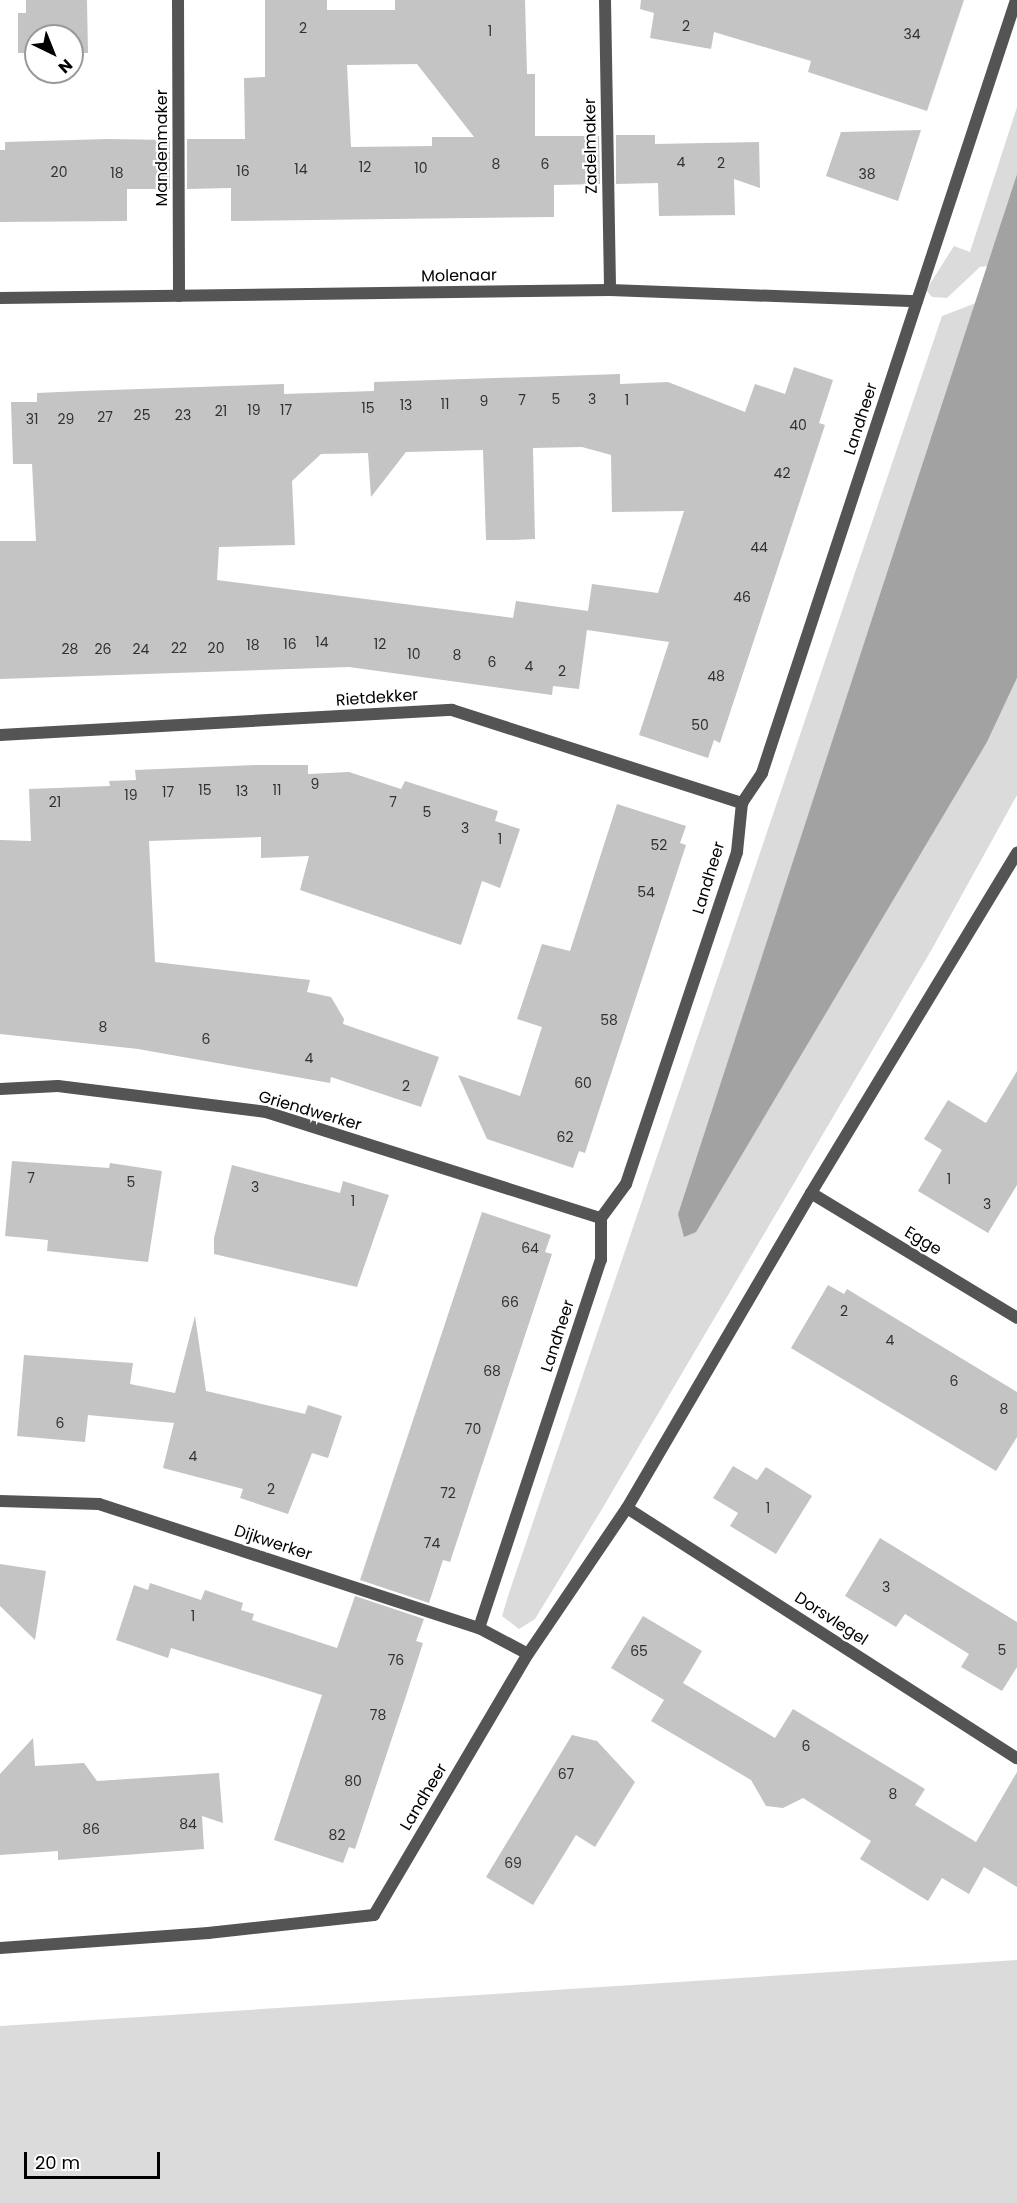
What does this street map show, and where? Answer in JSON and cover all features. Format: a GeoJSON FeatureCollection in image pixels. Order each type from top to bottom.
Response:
{"type":"FeatureCollection","features":[{"type":"Feature","properties":{"kind":"street","name":"Mandenmaker"},"geometry":{"type":"LineString","coordinates":[[178,0],[179,296]]}},
{"type":"Feature","properties":{"kind":"street","name":"Zadelmaker"},"geometry":{"type":"LineString","coordinates":[[605,0],[610,290]]}},
{"type":"Feature","properties":{"kind":"street","name":"Landheer"},"geometry":{"type":"LineString","coordinates":[[478,1628],[601,1260],[602,1218],[626,1184],[737,852],[742,803],[762,773],[1016,0]]}},
{"type":"Feature","properties":{"kind":"street","name":"Molenaar"},"geometry":{"type":"LineString","coordinates":[[0,298],[610,290],[917,301]]}},
{"type":"Feature","properties":{"kind":"street","name":"Rietdekker"},"geometry":{"type":"LineString","coordinates":[[0,735],[452,710],[742,803]]}},
{"type":"Feature","properties":{"kind":"street","name":"Landheer"},"geometry":{"type":"LineString","coordinates":[[0,1948],[208,1933],[374,1915],[528,1654],[627,1508],[811,1192],[1012,874],[1017,853]]}},
{"type":"Feature","properties":{"kind":"street","name":"Griendwerker"},"geometry":{"type":"LineString","coordinates":[[0,1089],[58,1086],[266,1112],[602,1218]]}},
{"type":"Feature","properties":{"kind":"street","name":"Egge"},"geometry":{"type":"LineString","coordinates":[[811,1192],[1017,1318]]}},
{"type":"Feature","properties":{"kind":"street","name":"Dijkwerker"},"geometry":{"type":"LineString","coordinates":[[0,1502],[99,1504],[478,1628],[528,1654]]}},
{"type":"Feature","properties":{"kind":"street","name":"Dorsvlegel"},"geometry":{"type":"LineString","coordinates":[[627,1508],[1017,1758]]}},
{"type":"Feature","properties":{"kind":"shaded area"},"geometry":{"type":"Polygon","coordinates":[[[1017,107],[1017,174],[988,266],[980,267],[947,298],[932,297],[926,290],[954,246],[970,252],[1017,107]]]}},
{"type":"Feature","properties":{"kind":"shaded area"},"geometry":{"type":"Polygon","coordinates":[[[1017,174],[1017,678],[987,742],[696,1232],[684,1237],[678,1214],[1017,174]]]}},
{"type":"Feature","properties":{"kind":"shaded area"},"geometry":{"type":"Polygon","coordinates":[[[976,303],[678,1214],[987,742],[1017,678],[1017,795],[932,949],[602,1509],[535,1619],[519,1629],[502,1616],[510,1590],[942,316],[976,303]]]}},
{"type":"Feature","properties":{"kind":"shaded area"},"geometry":{"type":"Polygon","coordinates":[[[1017,1960],[1017,2203],[0,2203],[0,2026],[1017,1960]]]}},
{"type":"Feature","properties":{"kind":"building"},"geometry":{"type":"Polygon","coordinates":[[[26,0],[87,0],[88,53],[84,53],[84,24],[24,24],[24,53],[18,53],[18,13],[26,13],[26,0]]]}},
{"type":"Feature","properties":{"kind":"building"},"geometry":{"type":"Polygon","coordinates":[[[265,0],[327,0],[327,10],[395,10],[395,0],[525,0],[527,74],[535,74],[535,136],[599,136],[600,184],[554,185],[554,217],[231,221],[231,188],[187,189],[187,139],[245,139],[244,78],[265,77],[265,0]],[[417,64],[347,65],[351,147],[432,146],[432,137],[474,137],[417,64]]]}},
{"type":"Feature","properties":{"kind":"building"},"geometry":{"type":"Polygon","coordinates":[[[641,0],[964,0],[927,111],[808,72],[811,61],[714,32],[711,49],[650,38],[654,13],[640,9],[641,0]]]}},
{"type":"Feature","properties":{"kind":"building"},"geometry":{"type":"Polygon","coordinates":[[[921,130],[898,201],[826,176],[841,132],[921,130]]]}},
{"type":"Feature","properties":{"kind":"building"},"geometry":{"type":"Polygon","coordinates":[[[616,135],[655,135],[655,144],[759,142],[760,188],[734,179],[735,215],[659,216],[658,183],[616,184],[616,135]]]}},
{"type":"Feature","properties":{"kind":"building"},"geometry":{"type":"Polygon","coordinates":[[[170,140],[170,189],[127,189],[127,221],[0,222],[0,150],[5,150],[5,142],[170,140]]]}},
{"type":"Feature","properties":{"kind":"building"},"geometry":{"type":"Polygon","coordinates":[[[794,367],[833,380],[819,423],[825,425],[720,743],[714,740],[708,758],[639,735],[669,642],[587,630],[579,689],[553,686],[552,695],[349,667],[0,679],[0,541],[36,541],[32,464],[13,464],[11,402],[37,402],[37,393],[284,384],[284,394],[374,391],[374,382],[620,374],[620,384],[668,382],[745,412],[755,384],[785,394],[794,367]],[[582,447],[533,448],[535,539],[486,540],[483,450],[406,452],[371,497],[368,453],[321,454],[292,481],[295,545],[219,547],[217,580],[513,618],[516,601],[588,611],[592,584],[658,593],[684,511],[612,512],[611,455],[582,447]]]}},
{"type":"Feature","properties":{"kind":"building"},"geometry":{"type":"Polygon","coordinates":[[[308,765],[308,774],[349,772],[401,789],[405,781],[498,811],[495,821],[520,829],[500,888],[482,881],[461,945],[300,890],[309,856],[261,858],[261,837],[149,841],[155,962],[310,980],[307,992],[331,997],[344,1019],[343,1024],[439,1057],[421,1107],[331,1077],[330,1083],[138,1049],[0,1034],[0,840],[31,841],[29,789],[110,786],[109,781],[136,780],[135,770],[308,765]]]}},
{"type":"Feature","properties":{"kind":"building"},"geometry":{"type":"Polygon","coordinates":[[[617,804],[686,826],[680,843],[686,845],[585,1153],[579,1151],[573,1168],[487,1139],[458,1075],[520,1096],[542,1027],[517,1019],[542,944],[570,951],[617,804]]]}},
{"type":"Feature","properties":{"kind":"building"},"geometry":{"type":"Polygon","coordinates":[[[1017,1071],[1017,1185],[988,1233],[918,1191],[942,1150],[924,1139],[948,1100],[986,1123],[1017,1071]]]}},
{"type":"Feature","properties":{"kind":"building"},"geometry":{"type":"Polygon","coordinates":[[[12,1161],[109,1168],[110,1163],[162,1171],[148,1262],[47,1251],[48,1240],[5,1236],[12,1161]]]}},
{"type":"Feature","properties":{"kind":"building"},"geometry":{"type":"Polygon","coordinates":[[[232,1165],[340,1193],[343,1181],[389,1195],[357,1287],[214,1254],[214,1238],[232,1165]]]}},
{"type":"Feature","properties":{"kind":"building"},"geometry":{"type":"Polygon","coordinates":[[[482,1212],[551,1235],[545,1252],[552,1254],[450,1562],[443,1560],[429,1603],[360,1580],[482,1212]]]}},
{"type":"Feature","properties":{"kind":"building"},"geometry":{"type":"Polygon","coordinates":[[[828,1285],[844,1294],[847,1289],[1017,1392],[1017,1437],[996,1471],[791,1348],[828,1285]]]}},
{"type":"Feature","properties":{"kind":"building"},"geometry":{"type":"Polygon","coordinates":[[[195,1316],[206,1391],[305,1414],[308,1405],[342,1416],[328,1458],[312,1453],[288,1514],[240,1498],[243,1489],[163,1468],[174,1423],[88,1415],[85,1442],[17,1436],[24,1355],[133,1363],[130,1384],[175,1393],[195,1316]]]}},
{"type":"Feature","properties":{"kind":"building"},"geometry":{"type":"Polygon","coordinates":[[[733,1466],[757,1480],[766,1467],[812,1496],[776,1554],[730,1526],[738,1513],[713,1498],[733,1466]]]}},
{"type":"Feature","properties":{"kind":"building"},"geometry":{"type":"Polygon","coordinates":[[[880,1538],[1017,1622],[1017,1667],[1002,1691],[961,1667],[969,1654],[905,1614],[896,1627],[845,1596],[880,1538]]]}},
{"type":"Feature","properties":{"kind":"building"},"geometry":{"type":"Polygon","coordinates":[[[0,1564],[46,1571],[35,1640],[0,1606],[0,1564]]]}},
{"type":"Feature","properties":{"kind":"building"},"geometry":{"type":"Polygon","coordinates":[[[150,1583],[201,1600],[205,1590],[243,1603],[241,1610],[254,1614],[252,1620],[337,1648],[355,1596],[424,1619],[416,1641],[423,1643],[406,1696],[355,1849],[349,1847],[343,1863],[274,1840],[322,1695],[171,1648],[168,1658],[116,1640],[134,1585],[148,1590],[150,1583]]]}},
{"type":"Feature","properties":{"kind":"building"},"geometry":{"type":"Polygon","coordinates":[[[643,1616],[702,1651],[683,1683],[775,1738],[793,1709],[925,1789],[915,1805],[976,1842],[1017,1772],[1017,1887],[984,1867],[969,1894],[942,1878],[928,1901],[860,1859],[871,1841],[803,1798],[783,1808],[766,1806],[751,1780],[651,1721],[664,1700],[611,1668],[643,1616]]]}},
{"type":"Feature","properties":{"kind":"building"},"geometry":{"type":"Polygon","coordinates":[[[572,1735],[597,1741],[635,1782],[595,1847],[576,1835],[533,1905],[486,1877],[572,1735]]]}},
{"type":"Feature","properties":{"kind":"building"},"geometry":{"type":"Polygon","coordinates":[[[33,1738],[35,1766],[84,1763],[97,1781],[219,1773],[223,1823],[202,1816],[204,1849],[58,1860],[58,1851],[0,1855],[0,1774],[33,1738]]]}}]}
